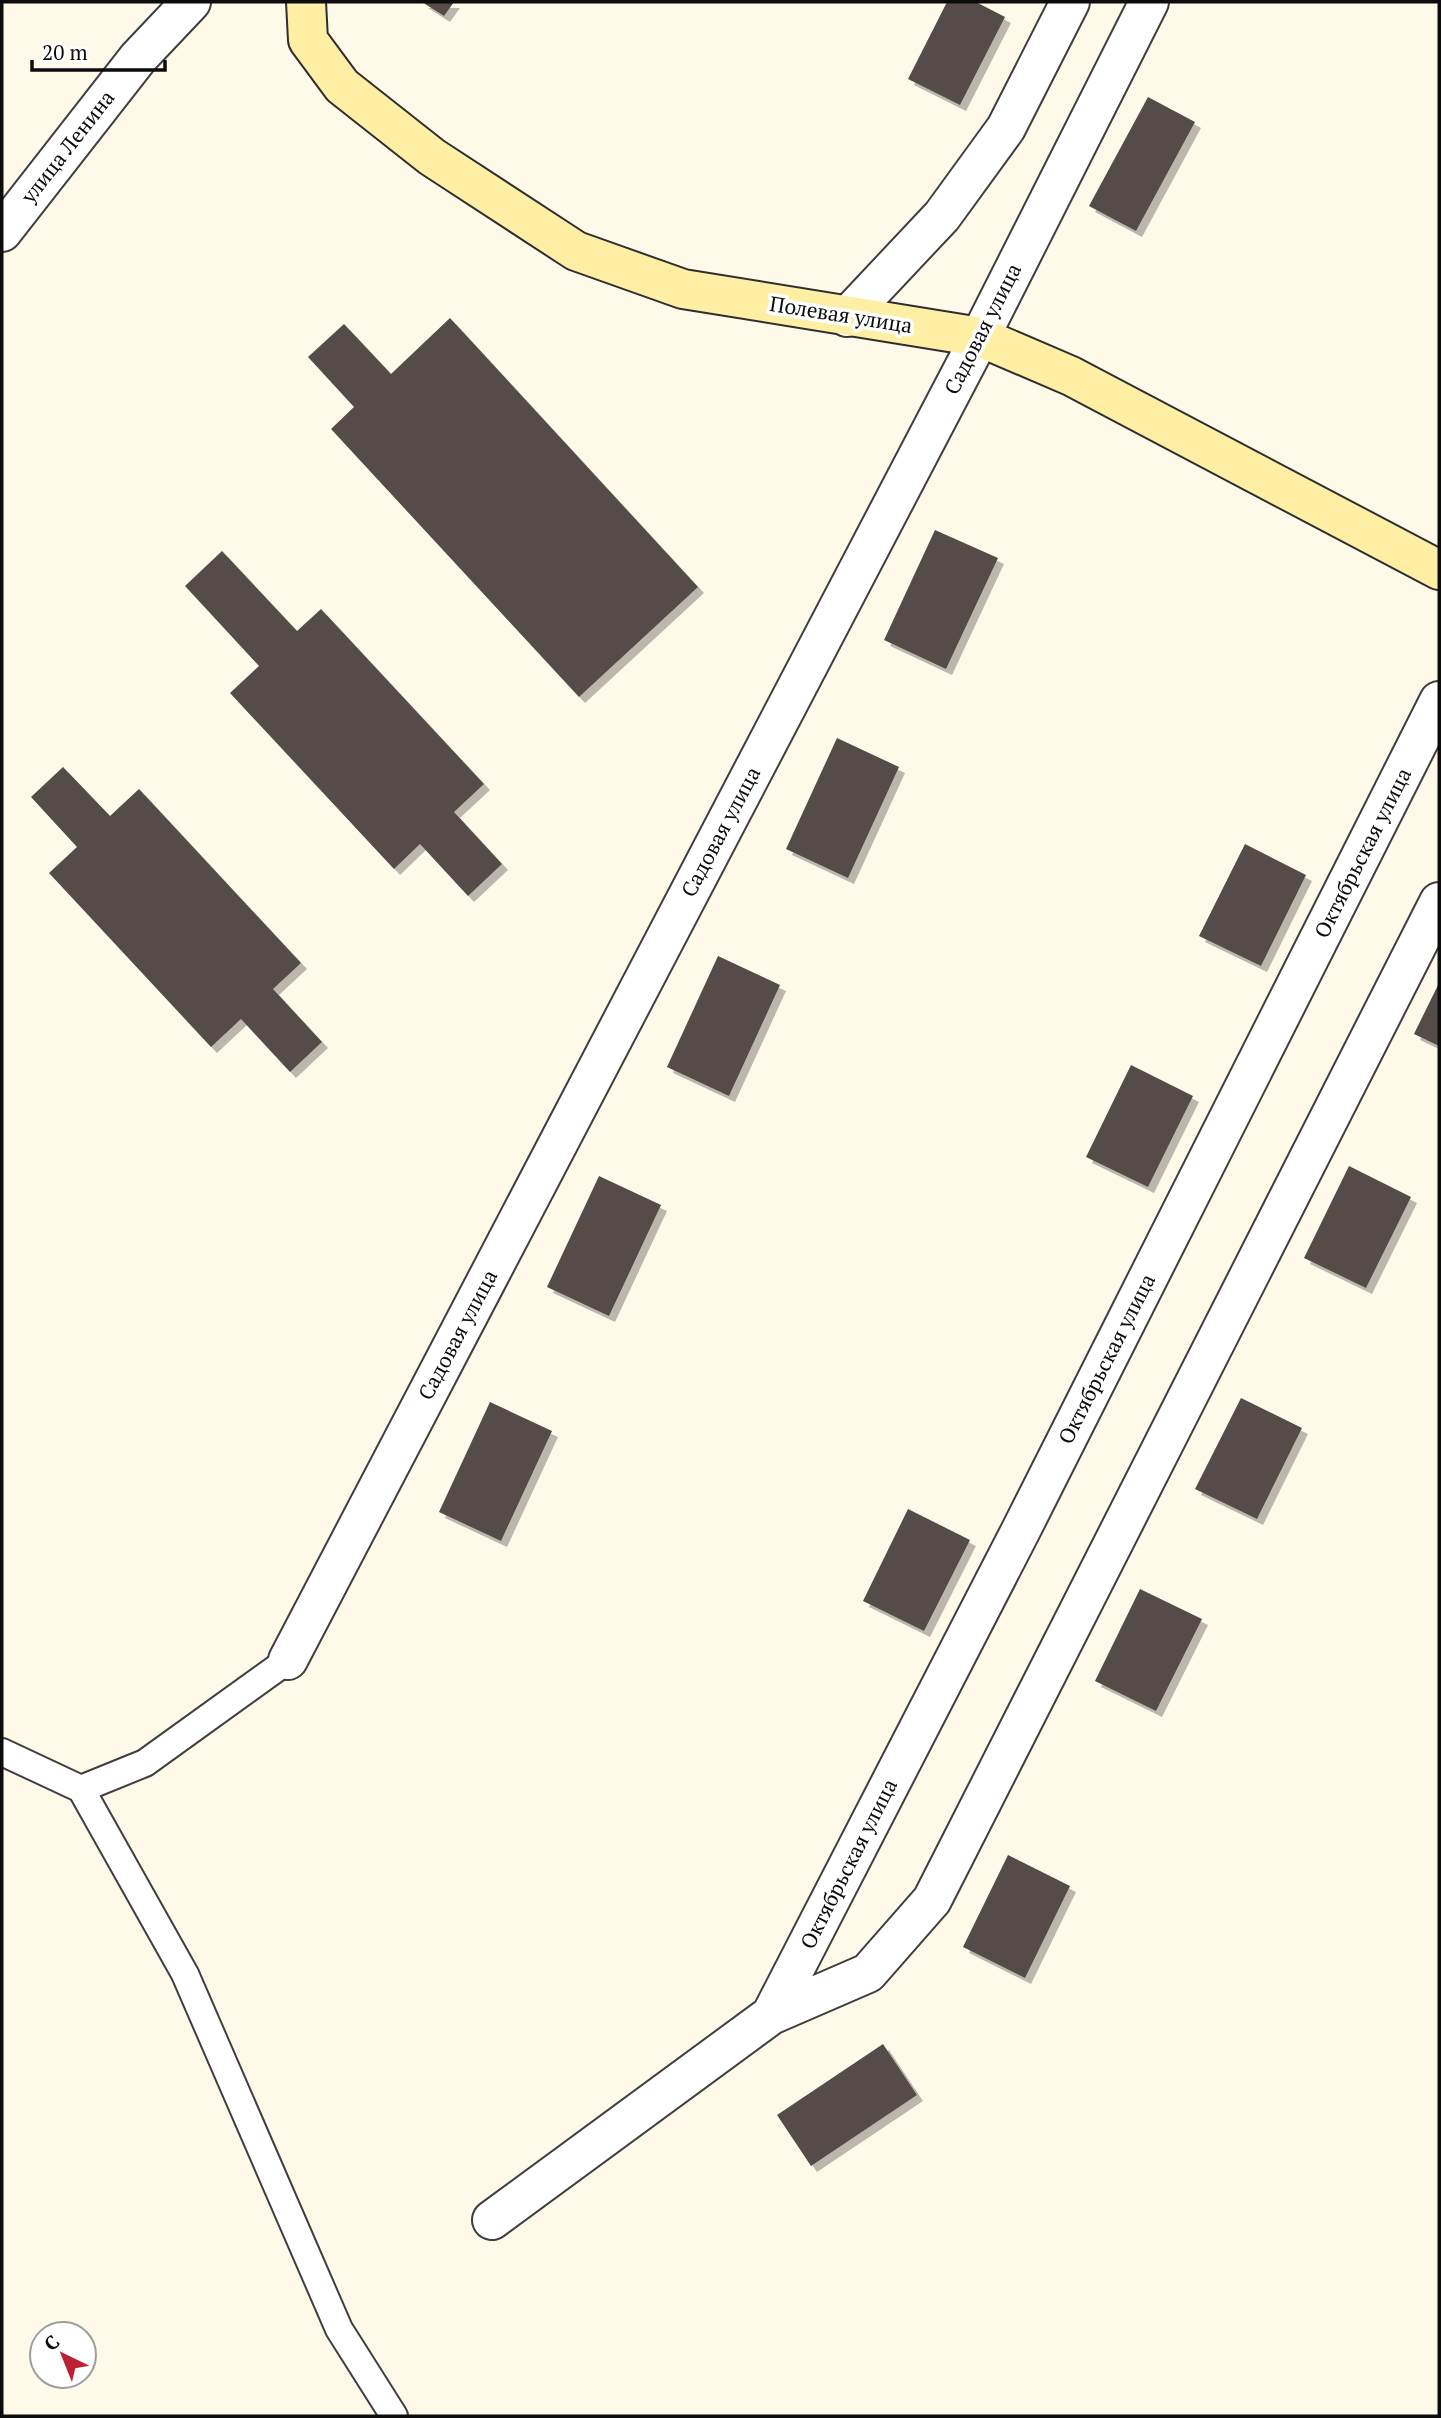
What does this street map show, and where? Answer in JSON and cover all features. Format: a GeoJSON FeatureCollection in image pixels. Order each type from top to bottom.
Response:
{"type":"FeatureCollection","features":[{"type":"Feature","properties":{"kind":"street","name":"улица Ленина"},"geometry":{"type":"LineString","coordinates":[[2,232],[138,58],[191,2]]}},
{"type":"Feature","properties":{"kind":"street","name":"Полевая улица"},"geometry":{"type":"LineString","coordinates":[[306,2],[309,40],[342,86],[432,157],[576,251],[683,289],[980,337],[1070,376],[1439,570]]}},
{"type":"Feature","properties":{"kind":"street"},"geometry":{"type":"LineString","coordinates":[[848,317],[942,216],[1006,128],[1070,2]]}},
{"type":"Feature","properties":{"kind":"street","name":"Садовая улица"},"geometry":{"type":"LineString","coordinates":[[288,1660],[980,337],[1149,2]]}},
{"type":"Feature","properties":{"kind":"street","name":"Октябрьская улица"},"geometry":{"type":"LineString","coordinates":[[771,2015],[1015,1542],[1439,701]]}},
{"type":"Feature","properties":{"kind":"street","name":"Октябрьская улица"},"geometry":{"type":"LineString","coordinates":[[492,2220],[771,2015],[868,1973],[932,1900],[1439,902]]}},
{"type":"Feature","properties":{"kind":"lane"},"geometry":{"type":"LineString","coordinates":[[81,1789],[145,1763],[288,1660]]}},
{"type":"Feature","properties":{"kind":"lane"},"geometry":{"type":"LineString","coordinates":[[2,1752],[81,1789],[185,1974],[339,2329],[394,2416]]}},
{"type":"Feature","properties":{"kind":"building"},"geometry":{"type":"Polygon","coordinates":[[[422,2],[454,2],[444,16],[422,2]]]}},
{"type":"Feature","properties":{"kind":"building"},"geometry":{"type":"Polygon","coordinates":[[[947,2],[976,2],[1005,17],[960,105],[908,79],[947,2]]]}},
{"type":"Feature","properties":{"kind":"building"},"geometry":{"type":"Polygon","coordinates":[[[1148,97],[1195,122],[1136,231],[1089,206],[1148,97]]]}},
{"type":"Feature","properties":{"kind":"building"},"geometry":{"type":"Polygon","coordinates":[[[450,318],[698,587],[579,697],[331,429],[354,407],[308,357],[344,324],[391,374],[450,318]]]}},
{"type":"Feature","properties":{"kind":"building"},"geometry":{"type":"Polygon","coordinates":[[[935,530],[998,558],[946,669],[884,640],[935,530]]]}},
{"type":"Feature","properties":{"kind":"building"},"geometry":{"type":"Polygon","coordinates":[[[222,551],[297,631],[321,609],[484,784],[454,812],[502,864],[468,896],[420,844],[394,869],[230,693],[259,666],[185,586],[222,551]]]}},
{"type":"Feature","properties":{"kind":"building"},"geometry":{"type":"Polygon","coordinates":[[[837,738],[899,767],[848,878],[786,849],[837,738]]]}},
{"type":"Feature","properties":{"kind":"building"},"geometry":{"type":"Polygon","coordinates":[[[63,767],[110,816],[139,789],[301,963],[273,989],[322,1042],[290,1072],[241,1019],[211,1047],[49,873],[77,847],[31,797],[63,767]]]}},
{"type":"Feature","properties":{"kind":"building"},"geometry":{"type":"Polygon","coordinates":[[[1245,844],[1306,875],[1261,966],[1199,936],[1245,844]]]}},
{"type":"Feature","properties":{"kind":"building"},"geometry":{"type":"Polygon","coordinates":[[[718,956],[780,985],[729,1096],[667,1067],[718,956]]]}},
{"type":"Feature","properties":{"kind":"building"},"geometry":{"type":"Polygon","coordinates":[[[1439,983],[1439,1046],[1414,1034],[1439,983]]]}},
{"type":"Feature","properties":{"kind":"building"},"geometry":{"type":"Polygon","coordinates":[[[1131,1065],[1193,1096],[1148,1187],[1086,1157],[1131,1065]]]}},
{"type":"Feature","properties":{"kind":"building"},"geometry":{"type":"Polygon","coordinates":[[[1349,1166],[1411,1197],[1366,1288],[1304,1258],[1349,1166]]]}},
{"type":"Feature","properties":{"kind":"building"},"geometry":{"type":"Polygon","coordinates":[[[599,1176],[661,1205],[609,1316],[547,1287],[599,1176]]]}},
{"type":"Feature","properties":{"kind":"building"},"geometry":{"type":"Polygon","coordinates":[[[1241,1398],[1302,1428],[1257,1519],[1195,1489],[1241,1398]]]}},
{"type":"Feature","properties":{"kind":"building"},"geometry":{"type":"Polygon","coordinates":[[[490,1402],[552,1431],[501,1541],[439,1512],[490,1402]]]}},
{"type":"Feature","properties":{"kind":"building"},"geometry":{"type":"Polygon","coordinates":[[[908,1509],[970,1540],[924,1631],[863,1601],[908,1509]]]}},
{"type":"Feature","properties":{"kind":"building"},"geometry":{"type":"Polygon","coordinates":[[[1140,1589],[1202,1619],[1156,1711],[1095,1681],[1140,1589]]]}},
{"type":"Feature","properties":{"kind":"building"},"geometry":{"type":"Polygon","coordinates":[[[1008,1855],[1070,1886],[1025,1978],[963,1947],[1008,1855]]]}},
{"type":"Feature","properties":{"kind":"building"},"geometry":{"type":"Polygon","coordinates":[[[883,2044],[917,2095],[811,2166],[777,2115],[883,2044]]]}}]}
